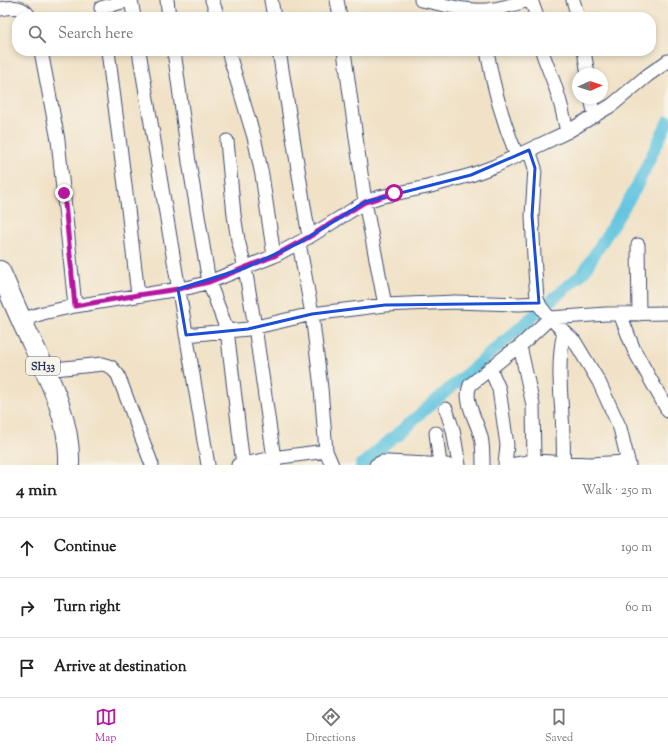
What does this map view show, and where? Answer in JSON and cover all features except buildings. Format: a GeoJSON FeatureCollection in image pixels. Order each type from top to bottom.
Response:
{"type":"FeatureCollection","features":[{"type":"Feature","properties":{"kind":"main road","name":"SH33"},"geometry":{"type":"LineString","coordinates":[[0,271],[45,370],[59,406],[66,430],[70,453],[69,465]]}},
{"type":"Feature","properties":{"kind":"street"},"geometry":{"type":"LineString","coordinates":[[100,8],[130,0],[133,12]]}},
{"type":"Feature","properties":{"kind":"street"},"geometry":{"type":"LineString","coordinates":[[167,0],[168,12]]}},
{"type":"Feature","properties":{"kind":"street"},"geometry":{"type":"LineString","coordinates":[[212,0],[216,12]]}},
{"type":"Feature","properties":{"kind":"street"},"geometry":{"type":"LineString","coordinates":[[271,0],[273,12]]}},
{"type":"Feature","properties":{"kind":"street"},"geometry":{"type":"LineString","coordinates":[[337,0],[339,12]]}},
{"type":"Feature","properties":{"kind":"street"},"geometry":{"type":"LineString","coordinates":[[420,0],[432,1],[473,12]]}},
{"type":"Feature","properties":{"kind":"street"},"geometry":{"type":"LineString","coordinates":[[489,12],[506,8],[528,0]]}},
{"type":"Feature","properties":{"kind":"street"},"geometry":{"type":"LineString","coordinates":[[531,0],[535,12]]}},
{"type":"Feature","properties":{"kind":"street"},"geometry":{"type":"LineString","coordinates":[[573,0],[577,12]]}},
{"type":"Feature","properties":{"kind":"street"},"geometry":{"type":"LineString","coordinates":[[0,9],[14,7],[23,8],[26,12]]}},
{"type":"Feature","properties":{"kind":"street"},"geometry":{"type":"LineString","coordinates":[[42,56],[58,140],[75,306]]}},
{"type":"Feature","properties":{"kind":"street"},"geometry":{"type":"LineString","coordinates":[[109,56],[128,201],[138,295]]}},
{"type":"Feature","properties":{"kind":"street"},"geometry":{"type":"LineString","coordinates":[[140,56],[208,465]]}},
{"type":"Feature","properties":{"kind":"street"},"geometry":{"type":"LineString","coordinates":[[175,56],[189,162],[209,282],[227,330],[242,465],[274,461],[326,451]]}},
{"type":"Feature","properties":{"kind":"street"},"geometry":{"type":"LineString","coordinates":[[230,56],[254,137],[262,175],[274,256]]}},
{"type":"Feature","properties":{"kind":"street"},"geometry":{"type":"LineString","coordinates":[[280,56],[304,240],[321,388],[326,451],[332,465]]}},
{"type":"Feature","properties":{"kind":"street"},"geometry":{"type":"LineString","coordinates":[[345,56],[365,202],[385,305]]}},
{"type":"Feature","properties":{"kind":"street"},"geometry":{"type":"LineString","coordinates":[[488,56],[503,120],[523,153],[535,168],[532,216],[537,299],[544,311],[575,342],[599,382],[620,428],[628,463],[563,464],[534,460],[510,465]]}},
{"type":"Feature","properties":{"kind":"street"},"geometry":{"type":"LineString","coordinates":[[544,56],[556,88],[564,114],[567,132]]}},
{"type":"Feature","properties":{"kind":"street"},"geometry":{"type":"LineString","coordinates":[[585,56],[587,68]]}},
{"type":"Feature","properties":{"kind":"street"},"geometry":{"type":"LineString","coordinates":[[21,320],[43,313],[75,306],[178,289],[209,282],[245,268],[274,256],[304,240],[365,202],[379,197],[470,176],[567,132],[612,105],[648,75],[668,61]]}},
{"type":"Feature","properties":{"kind":"street"},"geometry":{"type":"LineString","coordinates":[[592,104],[595,116]]}},
{"type":"Feature","properties":{"kind":"street"},"geometry":{"type":"LineString","coordinates":[[227,140],[234,215],[245,268],[270,426],[274,461]]}},
{"type":"Feature","properties":{"kind":"street"},"geometry":{"type":"LineString","coordinates":[[638,245],[638,314]]}},
{"type":"Feature","properties":{"kind":"street"},"geometry":{"type":"LineString","coordinates":[[186,335],[248,328],[312,314],[385,305],[455,302],[520,304],[544,311],[620,314],[668,313]]}},
{"type":"Feature","properties":{"kind":"street"},"geometry":{"type":"LineString","coordinates":[[483,465],[483,449],[467,391],[470,385],[490,368],[507,354],[520,346],[544,311]]}},
{"type":"Feature","properties":{"kind":"street"},"geometry":{"type":"LineString","coordinates":[[620,314],[634,350],[668,410]]}},
{"type":"Feature","properties":{"kind":"street"},"geometry":{"type":"LineString","coordinates":[[563,464],[560,346],[564,332]]}},
{"type":"Feature","properties":{"kind":"street"},"geometry":{"type":"LineString","coordinates":[[520,346],[533,405],[534,460]]}},
{"type":"Feature","properties":{"kind":"street"},"geometry":{"type":"LineString","coordinates":[[45,370],[103,364],[111,366],[118,375],[152,465]]}},
{"type":"Feature","properties":{"kind":"street"},"geometry":{"type":"LineString","coordinates":[[490,368],[499,389],[507,445],[505,465]]}},
{"type":"Feature","properties":{"kind":"street"},"geometry":{"type":"LineString","coordinates":[[446,410],[458,449],[459,465]]}},
{"type":"Feature","properties":{"kind":"street"},"geometry":{"type":"LineString","coordinates":[[376,465],[382,462],[388,462],[444,465],[436,433]]}},
{"type":"Feature","properties":{"kind":"highlighted area"},"geometry":{"type":"Polygon","coordinates":[[[529,150],[535,168],[532,216],[539,303],[385,305],[312,314],[248,329],[186,335],[178,289],[245,268],[299,243],[365,202],[471,175],[529,150]]]}},
{"type":"Feature","properties":{"kind":"waterway"},"geometry":{"type":"LineString","coordinates":[[361,465],[583,273],[636,188],[668,121]]}},
{"type":"Feature","properties":{"kind":"route"},"geometry":{"type":"LineString","coordinates":[[64,193],[75,306],[191,287],[209,282],[274,256],[309,237],[365,202],[394,193]]}}]}
